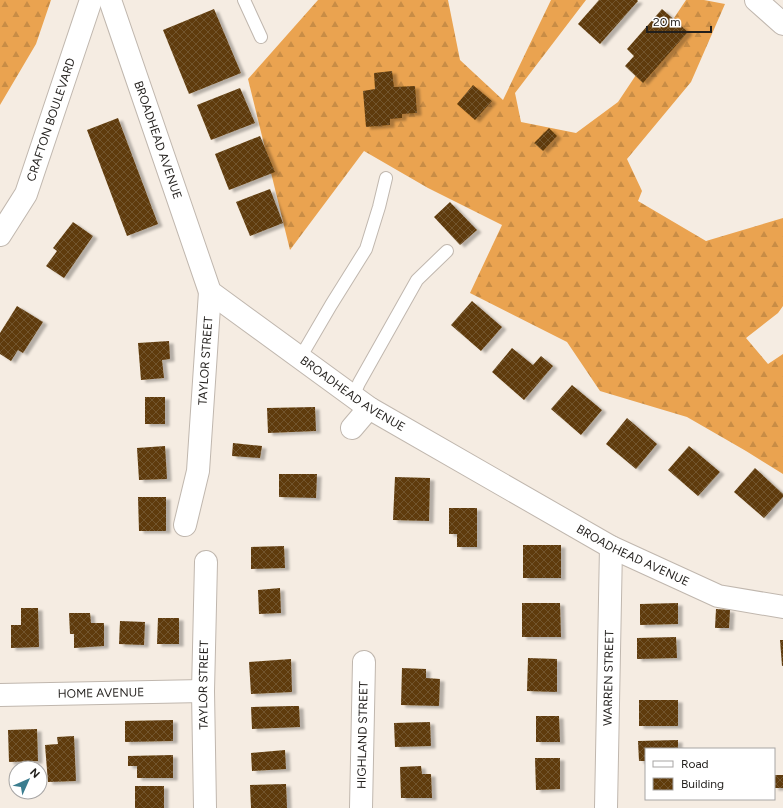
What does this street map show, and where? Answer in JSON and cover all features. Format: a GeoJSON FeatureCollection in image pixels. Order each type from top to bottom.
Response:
{"type":"FeatureCollection","features":[{"type":"Feature","properties":{"kind":"street","name":"CRAFTON BOULEVARD"},"geometry":{"type":"LineString","coordinates":[[0,235],[26,194],[91,0]]}},
{"type":"Feature","properties":{"kind":"street","name":"BROADHEAD AVENUE"},"geometry":{"type":"LineString","coordinates":[[110,0],[210,292],[361,402],[611,547],[718,596],[783,607]]}},
{"type":"Feature","properties":{"kind":"street"},"geometry":{"type":"LineString","coordinates":[[756,0],[783,24]]}},
{"type":"Feature","properties":{"kind":"street","name":"TAYLOR STREET"},"geometry":{"type":"LineString","coordinates":[[185,525],[198,471],[210,292]]}},
{"type":"Feature","properties":{"kind":"street"},"geometry":{"type":"LineString","coordinates":[[352,428],[361,402]]}},
{"type":"Feature","properties":{"kind":"street","name":"WARREN STREET"},"geometry":{"type":"LineString","coordinates":[[606,808],[611,547]]}},
{"type":"Feature","properties":{"kind":"street","name":"TAYLOR STREET"},"geometry":{"type":"LineString","coordinates":[[205,808],[203,691],[206,562]]}},
{"type":"Feature","properties":{"kind":"street","name":"HIGHLAND STREET"},"geometry":{"type":"LineString","coordinates":[[361,808],[364,662]]}},
{"type":"Feature","properties":{"kind":"street","name":"HOME AVENUE"},"geometry":{"type":"LineString","coordinates":[[0,695],[203,691]]}},
{"type":"Feature","properties":{"kind":"lane"},"geometry":{"type":"LineString","coordinates":[[244,0],[261,37]]}},
{"type":"Feature","properties":{"kind":"lane"},"geometry":{"type":"LineString","coordinates":[[300,358],[366,248],[380,207],[386,178]]}},
{"type":"Feature","properties":{"kind":"lane"},"geometry":{"type":"LineString","coordinates":[[361,402],[363,376],[417,280],[447,251]]}},
{"type":"Feature","properties":{"kind":"green space"},"geometry":{"type":"Polygon","coordinates":[[[0,0],[51,0],[36,44],[0,105],[0,0]]]}},
{"type":"Feature","properties":{"kind":"green space"},"geometry":{"type":"Polygon","coordinates":[[[318,0],[448,0],[460,60],[503,100],[551,0],[586,0],[515,93],[521,122],[576,133],[618,102],[686,0],[704,0],[725,4],[691,82],[627,159],[642,191],[638,201],[706,241],[783,218],[783,306],[778,313],[746,338],[768,364],[783,354],[783,474],[687,417],[600,391],[567,342],[470,293],[502,225],[428,188],[364,151],[290,250],[248,79],[318,0]]]}},
{"type":"Feature","properties":{"kind":"building"},"geometry":{"type":"Polygon","coordinates":[[[599,0],[638,1],[600,44],[578,24],[599,0]]]}},
{"type":"Feature","properties":{"kind":"building"},"geometry":{"type":"Polygon","coordinates":[[[214,9],[241,73],[189,94],[163,30],[214,9]]]}},
{"type":"Feature","properties":{"kind":"building"},"geometry":{"type":"Polygon","coordinates":[[[662,9],[688,32],[643,83],[625,66],[634,56],[627,49],[662,9]]]}},
{"type":"Feature","properties":{"kind":"building"},"geometry":{"type":"Polygon","coordinates":[[[392,71],[394,87],[415,86],[417,113],[402,114],[402,118],[390,119],[390,125],[366,127],[363,91],[375,89],[374,73],[392,71]]]}},
{"type":"Feature","properties":{"kind":"building"},"geometry":{"type":"Polygon","coordinates":[[[473,85],[492,101],[475,120],[457,104],[473,85]]]}},
{"type":"Feature","properties":{"kind":"building"},"geometry":{"type":"Polygon","coordinates":[[[240,88],[255,123],[211,140],[197,105],[240,88]]]}},
{"type":"Feature","properties":{"kind":"building"},"geometry":{"type":"Polygon","coordinates":[[[118,118],[158,224],[127,236],[87,130],[118,118]]]}},
{"type":"Feature","properties":{"kind":"building"},"geometry":{"type":"Polygon","coordinates":[[[549,128],[557,136],[543,151],[534,143],[549,128]]]}},
{"type":"Feature","properties":{"kind":"building"},"geometry":{"type":"Polygon","coordinates":[[[260,136],[275,172],[229,190],[215,154],[260,136]]]}},
{"type":"Feature","properties":{"kind":"building"},"geometry":{"type":"Polygon","coordinates":[[[270,189],[283,223],[250,236],[236,202],[270,189]]]}},
{"type":"Feature","properties":{"kind":"building"},"geometry":{"type":"Polygon","coordinates":[[[450,202],[477,230],[460,245],[434,217],[450,202]]]}},
{"type":"Feature","properties":{"kind":"building"},"geometry":{"type":"Polygon","coordinates":[[[73,222],[93,236],[64,278],[46,266],[57,251],[53,248],[73,222]]]}},
{"type":"Feature","properties":{"kind":"building"},"geometry":{"type":"Polygon","coordinates":[[[472,301],[502,327],[481,351],[451,325],[472,301]]]}},
{"type":"Feature","properties":{"kind":"building"},"geometry":{"type":"Polygon","coordinates":[[[17,306],[43,322],[23,353],[18,350],[11,361],[0,354],[0,333],[17,306]]]}},
{"type":"Feature","properties":{"kind":"building"},"geometry":{"type":"Polygon","coordinates":[[[169,341],[170,359],[162,360],[164,378],[141,380],[138,343],[169,341]]]}},
{"type":"Feature","properties":{"kind":"building"},"geometry":{"type":"Polygon","coordinates":[[[512,348],[533,365],[541,356],[553,366],[524,400],[492,372],[512,348]]]}},
{"type":"Feature","properties":{"kind":"building"},"geometry":{"type":"Polygon","coordinates":[[[572,385],[602,410],[581,435],[551,409],[572,385]]]}},
{"type":"Feature","properties":{"kind":"building"},"geometry":{"type":"Polygon","coordinates":[[[145,397],[165,397],[165,424],[145,424],[145,397]]]}},
{"type":"Feature","properties":{"kind":"building"},"geometry":{"type":"Polygon","coordinates":[[[315,407],[316,431],[268,433],[267,408],[315,407]]]}},
{"type":"Feature","properties":{"kind":"building"},"geometry":{"type":"Polygon","coordinates":[[[627,418],[657,444],[636,469],[606,444],[627,418]]]}},
{"type":"Feature","properties":{"kind":"building"},"geometry":{"type":"Polygon","coordinates":[[[233,443],[262,446],[260,458],[232,456],[233,443]]]}},
{"type":"Feature","properties":{"kind":"building"},"geometry":{"type":"Polygon","coordinates":[[[165,446],[167,479],[139,480],[137,448],[165,446]]]}},
{"type":"Feature","properties":{"kind":"building"},"geometry":{"type":"Polygon","coordinates":[[[689,446],[720,472],[698,496],[668,470],[689,446]]]}},
{"type":"Feature","properties":{"kind":"building"},"geometry":{"type":"Polygon","coordinates":[[[755,468],[783,494],[783,497],[764,518],[734,492],[755,468]]]}},
{"type":"Feature","properties":{"kind":"building"},"geometry":{"type":"Polygon","coordinates":[[[279,474],[317,474],[316,498],[279,497],[279,474]]]}},
{"type":"Feature","properties":{"kind":"building"},"geometry":{"type":"Polygon","coordinates":[[[395,477],[430,478],[429,521],[393,520],[395,477]]]}},
{"type":"Feature","properties":{"kind":"building"},"geometry":{"type":"Polygon","coordinates":[[[138,497],[166,497],[166,531],[139,531],[138,497]]]}},
{"type":"Feature","properties":{"kind":"building"},"geometry":{"type":"Polygon","coordinates":[[[449,508],[477,508],[477,547],[457,547],[457,534],[449,534],[449,508]]]}},
{"type":"Feature","properties":{"kind":"building"},"geometry":{"type":"Polygon","coordinates":[[[523,545],[561,545],[561,578],[523,578],[523,545]]]}},
{"type":"Feature","properties":{"kind":"building"},"geometry":{"type":"Polygon","coordinates":[[[284,546],[285,568],[251,569],[251,547],[284,546]]]}},
{"type":"Feature","properties":{"kind":"building"},"geometry":{"type":"Polygon","coordinates":[[[280,588],[281,613],[259,614],[258,590],[280,588]]]}},
{"type":"Feature","properties":{"kind":"building"},"geometry":{"type":"Polygon","coordinates":[[[522,603],[560,603],[561,637],[522,637],[522,603]]]}},
{"type":"Feature","properties":{"kind":"building"},"geometry":{"type":"Polygon","coordinates":[[[678,603],[678,624],[640,625],[640,604],[678,603]]]}},
{"type":"Feature","properties":{"kind":"building"},"geometry":{"type":"Polygon","coordinates":[[[21,608],[38,608],[39,647],[11,648],[11,625],[21,625],[21,608]]]}},
{"type":"Feature","properties":{"kind":"building"},"geometry":{"type":"Polygon","coordinates":[[[716,609],[730,610],[729,628],[715,628],[716,609]]]}},
{"type":"Feature","properties":{"kind":"building"},"geometry":{"type":"Polygon","coordinates":[[[69,613],[90,613],[91,623],[104,623],[104,646],[74,648],[74,634],[70,634],[69,613]]]}},
{"type":"Feature","properties":{"kind":"building"},"geometry":{"type":"Polygon","coordinates":[[[158,618],[179,618],[179,644],[157,644],[158,618]]]}},
{"type":"Feature","properties":{"kind":"building"},"geometry":{"type":"Polygon","coordinates":[[[120,621],[145,622],[144,645],[119,644],[120,621]]]}},
{"type":"Feature","properties":{"kind":"building"},"geometry":{"type":"Polygon","coordinates":[[[676,637],[677,658],[637,659],[637,638],[676,637]]]}},
{"type":"Feature","properties":{"kind":"building"},"geometry":{"type":"Polygon","coordinates":[[[780,640],[783,640],[783,666],[782,666],[780,640]]]}},
{"type":"Feature","properties":{"kind":"building"},"geometry":{"type":"Polygon","coordinates":[[[528,658],[557,659],[557,692],[527,691],[528,658]]]}},
{"type":"Feature","properties":{"kind":"building"},"geometry":{"type":"Polygon","coordinates":[[[291,659],[292,692],[251,694],[249,662],[291,659]]]}},
{"type":"Feature","properties":{"kind":"building"},"geometry":{"type":"Polygon","coordinates":[[[402,668],[426,669],[426,678],[440,679],[439,706],[401,705],[402,668]]]}},
{"type":"Feature","properties":{"kind":"building"},"geometry":{"type":"Polygon","coordinates":[[[639,700],[678,700],[678,726],[639,726],[639,700]]]}},
{"type":"Feature","properties":{"kind":"building"},"geometry":{"type":"Polygon","coordinates":[[[299,706],[300,727],[252,729],[251,707],[299,706]]]}},
{"type":"Feature","properties":{"kind":"building"},"geometry":{"type":"Polygon","coordinates":[[[536,716],[559,716],[560,742],[536,742],[536,716]]]}},
{"type":"Feature","properties":{"kind":"building"},"geometry":{"type":"Polygon","coordinates":[[[173,720],[173,741],[125,742],[125,721],[173,720]]]}},
{"type":"Feature","properties":{"kind":"building"},"geometry":{"type":"Polygon","coordinates":[[[430,722],[431,746],[395,747],[394,723],[430,722]]]}},
{"type":"Feature","properties":{"kind":"building"},"geometry":{"type":"Polygon","coordinates":[[[37,729],[38,760],[9,760],[8,730],[37,729]]]}},
{"type":"Feature","properties":{"kind":"building"},"geometry":{"type":"Polygon","coordinates":[[[74,736],[76,781],[48,782],[48,760],[46,760],[45,745],[58,744],[57,737],[74,736]]]}},
{"type":"Feature","properties":{"kind":"building"},"geometry":{"type":"Polygon","coordinates":[[[678,740],[678,748],[645,748],[645,761],[639,761],[638,741],[678,740]]]}},
{"type":"Feature","properties":{"kind":"building"},"geometry":{"type":"Polygon","coordinates":[[[285,750],[286,769],[252,771],[251,753],[285,750]]]}},
{"type":"Feature","properties":{"kind":"building"},"geometry":{"type":"Polygon","coordinates":[[[173,755],[173,778],[137,778],[137,766],[128,766],[128,756],[173,755]]]}},
{"type":"Feature","properties":{"kind":"building"},"geometry":{"type":"Polygon","coordinates":[[[535,758],[560,758],[560,789],[536,790],[535,758]]]}},
{"type":"Feature","properties":{"kind":"building"},"geometry":{"type":"Polygon","coordinates":[[[421,766],[422,774],[431,774],[432,798],[401,798],[400,767],[421,766]]]}},
{"type":"Feature","properties":{"kind":"building"},"geometry":{"type":"Polygon","coordinates":[[[775,775],[783,775],[783,788],[775,788],[775,775]]]}},
{"type":"Feature","properties":{"kind":"building"},"geometry":{"type":"Polygon","coordinates":[[[286,784],[287,808],[251,808],[250,785],[286,784]]]}},
{"type":"Feature","properties":{"kind":"building"},"geometry":{"type":"Polygon","coordinates":[[[135,786],[164,786],[164,808],[135,808],[135,786]]]}}]}
